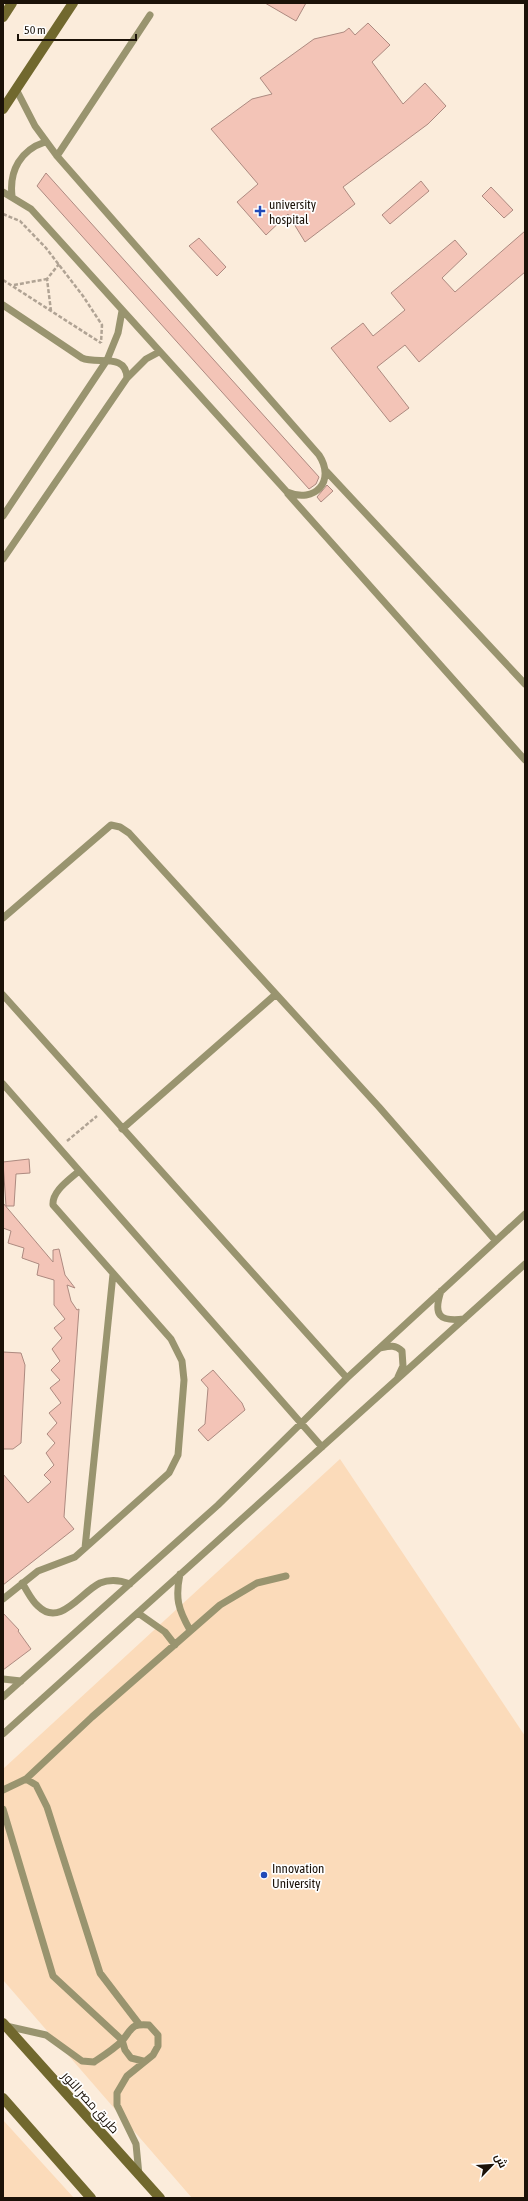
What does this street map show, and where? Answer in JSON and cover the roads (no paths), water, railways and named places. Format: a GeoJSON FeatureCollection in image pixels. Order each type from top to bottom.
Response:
{"type":"FeatureCollection","features":[{"type":"Feature","properties":{"kind":"street"},"geometry":{"type":"LineString","coordinates":[[3,17],[12,3]]}},
{"type":"Feature","properties":{"kind":"street"},"geometry":{"type":"LineString","coordinates":[[3,109],[73,3]]}},
{"type":"Feature","properties":{"kind":"street","name":"طريق مصر النور"},"geometry":{"type":"LineString","coordinates":[[4,2024],[160,2198]]}},
{"type":"Feature","properties":{"kind":"street"},"geometry":{"type":"LineString","coordinates":[[3,2098],[91,2198]]}},
{"type":"Feature","properties":{"kind":"lane"},"geometry":{"type":"LineString","coordinates":[[57,156],[150,15]]}},
{"type":"Feature","properties":{"kind":"lane"},"geometry":{"type":"LineString","coordinates":[[16,89],[25,108],[45,142],[324,462],[326,471],[322,484],[313,494],[304,496],[287,492]]}},
{"type":"Feature","properties":{"kind":"lane"},"geometry":{"type":"LineString","coordinates":[[12,196],[12,178],[18,162],[29,149],[45,142]]}},
{"type":"Feature","properties":{"kind":"lane"},"geometry":{"type":"LineString","coordinates":[[3,192],[12,196],[31,209],[287,492],[525,760]]}},
{"type":"Feature","properties":{"kind":"lane"},"geometry":{"type":"LineString","coordinates":[[3,305],[75,354],[89,361],[108,360],[118,362],[122,365],[127,378]]}},
{"type":"Feature","properties":{"kind":"lane"},"geometry":{"type":"LineString","coordinates":[[3,516],[108,360],[118,333],[122,311]]}},
{"type":"Feature","properties":{"kind":"lane"},"geometry":{"type":"LineString","coordinates":[[3,559],[127,378],[146,359],[159,352]]}},
{"type":"Feature","properties":{"kind":"lane"},"geometry":{"type":"LineString","coordinates":[[326,471],[525,684]]}},
{"type":"Feature","properties":{"kind":"lane"},"geometry":{"type":"LineString","coordinates":[[3,918],[111,825],[120,827],[129,833],[379,1107],[495,1240]]}},
{"type":"Feature","properties":{"kind":"lane"},"geometry":{"type":"LineString","coordinates":[[122,1129],[276,994]]}},
{"type":"Feature","properties":{"kind":"lane"},"geometry":{"type":"LineString","coordinates":[[3,995],[347,1378]]}},
{"type":"Feature","properties":{"kind":"lane"},"geometry":{"type":"LineString","coordinates":[[3,1084],[322,1447]]}},
{"type":"Feature","properties":{"kind":"lane"},"geometry":{"type":"LineString","coordinates":[[3,1599],[38,1571],[72,1558],[85,1548],[164,1478],[174,1468],[178,1456],[184,1380],[180,1353],[171,1339],[53,1205],[53,1200],[57,1192],[79,1170]]}},
{"type":"Feature","properties":{"kind":"lane"},"geometry":{"type":"LineString","coordinates":[[3,1697],[218,1505],[347,1378],[495,1240],[525,1214]]}},
{"type":"Feature","properties":{"kind":"lane"},"geometry":{"type":"LineString","coordinates":[[3,1734],[525,1264]]}},
{"type":"Feature","properties":{"kind":"lane"},"geometry":{"type":"LineString","coordinates":[[85,1548],[113,1274]]}},
{"type":"Feature","properties":{"kind":"lane"},"geometry":{"type":"LineString","coordinates":[[441,1291],[437,1310],[440,1316],[443,1319],[452,1320],[464,1318]]}},
{"type":"Feature","properties":{"kind":"lane"},"geometry":{"type":"LineString","coordinates":[[379,1349],[391,1345],[398,1347],[402,1351],[403,1366],[398,1379]]}},
{"type":"Feature","properties":{"kind":"lane"},"geometry":{"type":"LineString","coordinates":[[180,1574],[176,1591],[182,1616],[190,1630]]}},
{"type":"Feature","properties":{"kind":"lane"},"geometry":{"type":"LineString","coordinates":[[3,1790],[26,1779],[190,1630],[220,1605],[257,1583],[286,1576]]}},
{"type":"Feature","properties":{"kind":"lane"},"geometry":{"type":"LineString","coordinates":[[22,1583],[37,1605],[47,1612],[65,1610],[100,1583],[115,1580],[130,1584]]}},
{"type":"Feature","properties":{"kind":"lane"},"geometry":{"type":"LineString","coordinates":[[138,1613],[165,1632],[175,1645]]}},
{"type":"Feature","properties":{"kind":"lane"},"geometry":{"type":"LineString","coordinates":[[3,1679],[21,1681]]}},
{"type":"Feature","properties":{"kind":"lane"},"geometry":{"type":"LineString","coordinates":[[26,1779],[36,1785],[47,1807],[100,1973],[139,2024]]}},
{"type":"Feature","properties":{"kind":"lane"},"geometry":{"type":"LineString","coordinates":[[3,1809],[53,1976],[122,2040],[125,2050],[131,2058],[143,2061]]}},
{"type":"Feature","properties":{"kind":"lane"},"geometry":{"type":"LineString","coordinates":[[4,2024],[46,2036],[82,2061],[94,2062],[122,2040],[129,2029],[139,2024],[149,2026],[158,2035],[158,2046],[153,2055],[143,2061],[127,2076],[116,2093],[117,2106],[136,2144],[140,2176]]}},
{"type":"Feature","properties":{"kind":"place","name":"university hospital"},"geometry":{"type":"Point","coordinates":[260,211]}},
{"type":"Feature","properties":{"kind":"place","name":"Innovation University"},"geometry":{"type":"Point","coordinates":[264,1875]}}]}
